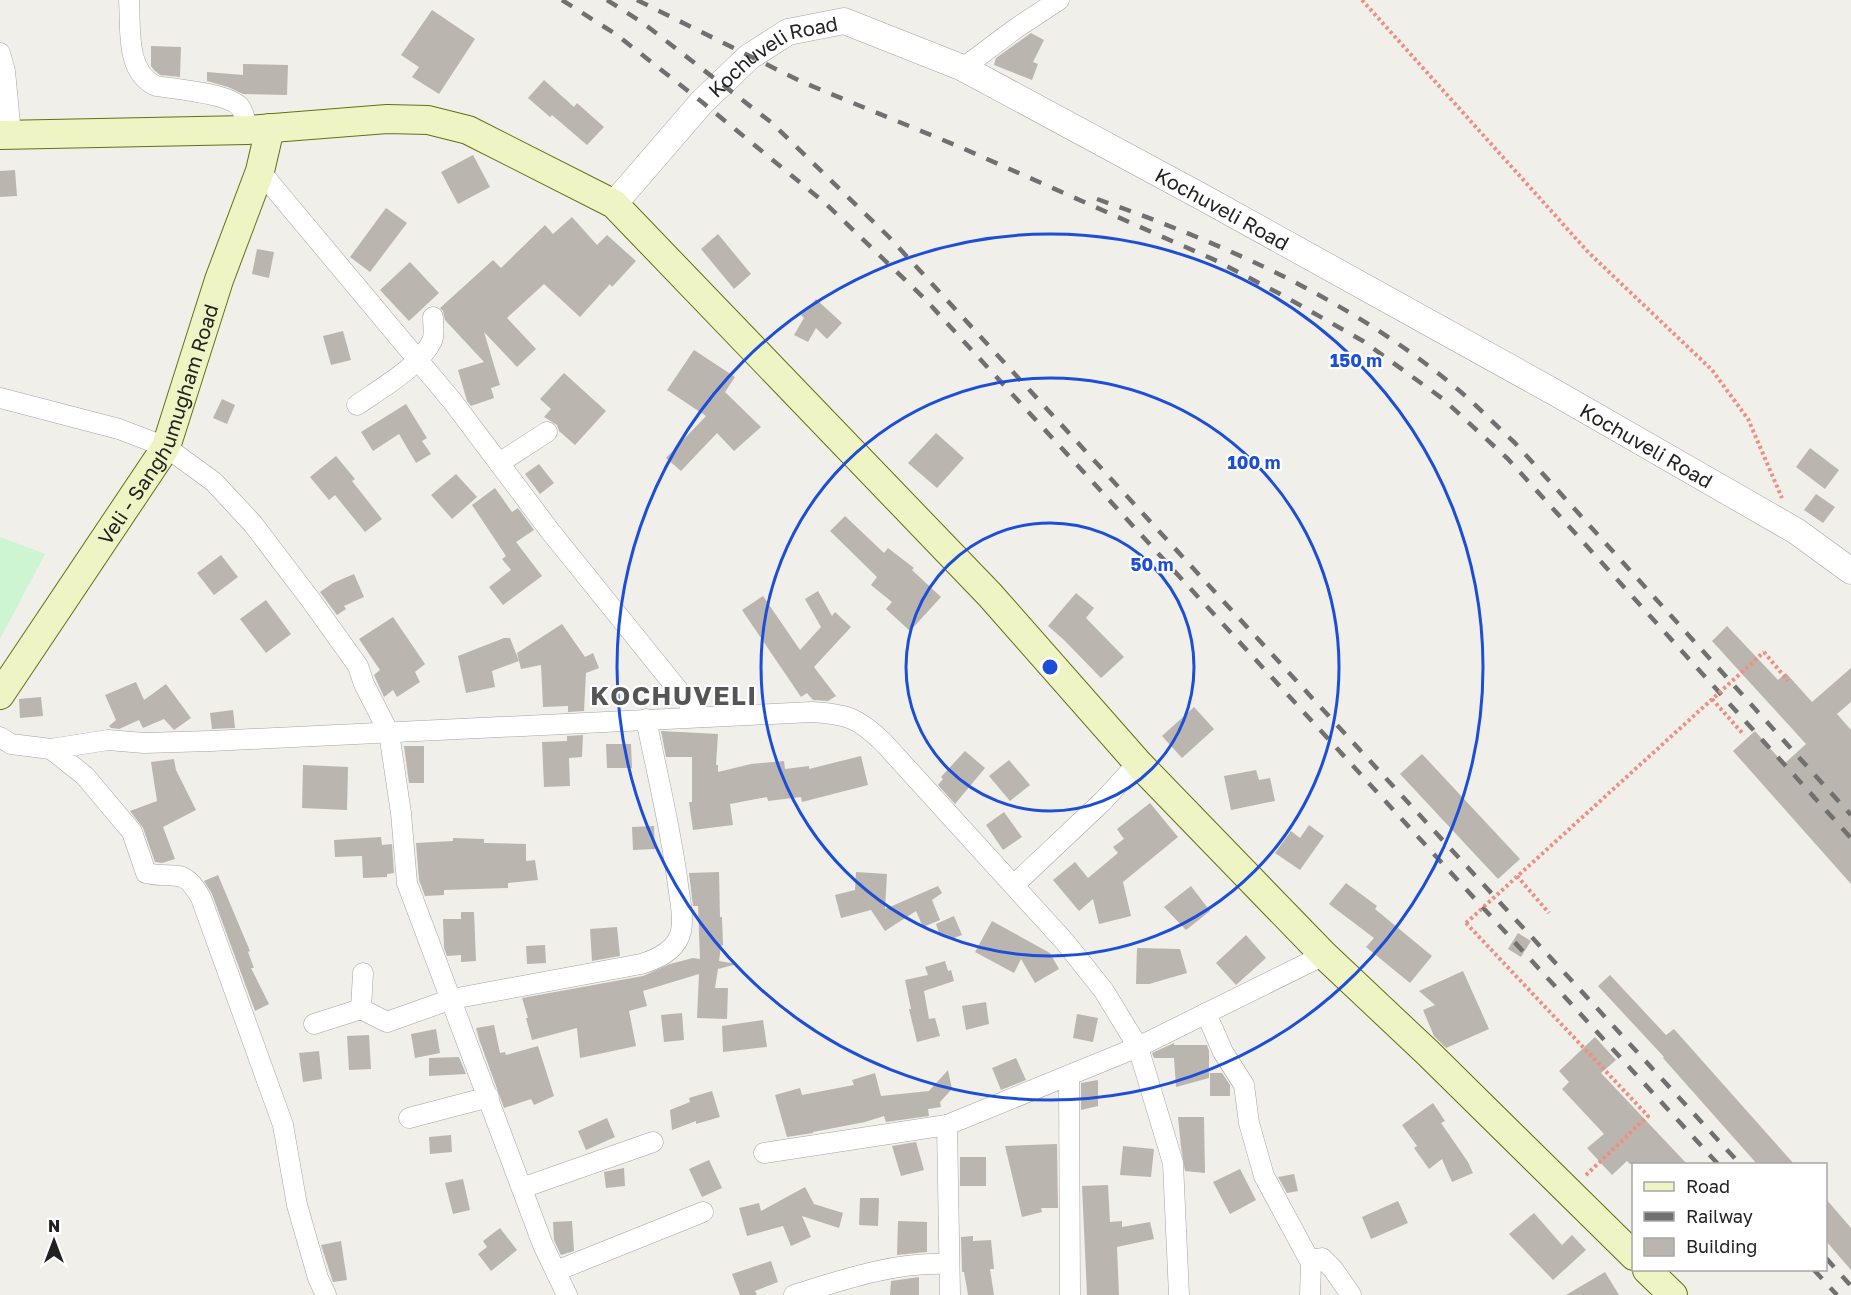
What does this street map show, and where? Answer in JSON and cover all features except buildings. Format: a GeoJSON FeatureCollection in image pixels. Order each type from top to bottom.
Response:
{"type":"FeatureCollection","features":[{"type":"Feature","properties":{"kind":"main road"},"geometry":{"type":"LineString","coordinates":[[6,134],[259,129],[387,119],[428,120],[468,130],[614,204],[990,595],[1138,763],[1324,955],[1428,1053],[1632,1254]]}},
{"type":"Feature","properties":{"kind":"main road","name":"Veli - Sanghumugham Road"},"geometry":{"type":"LineString","coordinates":[[0,695],[166,447],[219,280],[260,171],[259,129]]}},
{"type":"Feature","properties":{"kind":"main road"},"geometry":{"type":"LineString","coordinates":[[1649,1271],[1673,1295]]}},
{"type":"Feature","properties":{"kind":"street"},"geometry":{"type":"LineString","coordinates":[[129,0],[132,49],[140,75],[147,82],[156,86],[234,102],[259,129]]}},
{"type":"Feature","properties":{"kind":"street"},"geometry":{"type":"LineString","coordinates":[[963,68],[1059,0]]}},
{"type":"Feature","properties":{"kind":"street","name":"Kochuveli Road"},"geometry":{"type":"LineString","coordinates":[[614,204],[702,102],[749,57],[788,32],[844,21],[963,68],[1204,198],[1544,386],[1796,531],[1851,571]]}},
{"type":"Feature","properties":{"kind":"street"},"geometry":{"type":"LineString","coordinates":[[0,52],[5,70],[6,134]]}},
{"type":"Feature","properties":{"kind":"street"},"geometry":{"type":"LineString","coordinates":[[260,171],[453,402],[550,531],[700,717]]}},
{"type":"Feature","properties":{"kind":"street"},"geometry":{"type":"LineString","coordinates":[[357,405],[408,370],[433,340],[433,317]]}},
{"type":"Feature","properties":{"kind":"street"},"geometry":{"type":"LineString","coordinates":[[0,398],[119,429],[166,447],[214,482],[253,524],[358,666],[364,684],[389,733],[402,813],[407,883],[543,1245],[567,1295]]}},
{"type":"Feature","properties":{"kind":"street"},"geometry":{"type":"LineString","coordinates":[[499,463],[547,432]]}},
{"type":"Feature","properties":{"kind":"street"},"geometry":{"type":"LineString","coordinates":[[0,737],[11,744],[51,749],[108,740],[211,741],[812,712],[833,713],[854,718],[868,727],[883,742],[1065,942],[1104,990],[1138,1047],[1173,1163],[1179,1295]]}},
{"type":"Feature","properties":{"kind":"street"},"geometry":{"type":"LineString","coordinates":[[314,1024],[361,1009],[387,1022],[452,999],[641,964],[659,958],[670,949],[681,932],[682,910],[676,865],[646,719]]}},
{"type":"Feature","properties":{"kind":"street"},"geometry":{"type":"LineString","coordinates":[[51,749],[85,776],[132,832],[146,873],[158,876],[180,875],[193,883],[201,898],[284,1125],[297,1205],[318,1278],[326,1295]]}},
{"type":"Feature","properties":{"kind":"street"},"geometry":{"type":"LineString","coordinates":[[1014,885],[1103,801],[1138,763]]}},
{"type":"Feature","properties":{"kind":"street"},"geometry":{"type":"LineString","coordinates":[[764,1153],[947,1125],[1138,1047],[1324,955]]}},
{"type":"Feature","properties":{"kind":"street"},"geometry":{"type":"LineString","coordinates":[[361,1009],[363,973]]}},
{"type":"Feature","properties":{"kind":"street"},"geometry":{"type":"LineString","coordinates":[[1206,1013],[1223,1052],[1244,1085],[1249,1123],[1264,1176],[1311,1263],[1310,1295]]}},
{"type":"Feature","properties":{"kind":"street"},"geometry":{"type":"LineString","coordinates":[[1069,1076],[1070,1295]]}},
{"type":"Feature","properties":{"kind":"street"},"geometry":{"type":"LineString","coordinates":[[409,1118],[489,1097]]}},
{"type":"Feature","properties":{"kind":"street"},"geometry":{"type":"LineString","coordinates":[[947,1125],[950,1295]]}},
{"type":"Feature","properties":{"kind":"street"},"geometry":{"type":"LineString","coordinates":[[522,1188],[653,1142]]}},
{"type":"Feature","properties":{"kind":"street"},"geometry":{"type":"LineString","coordinates":[[556,1271],[703,1212]]}},
{"type":"Feature","properties":{"kind":"street"},"geometry":{"type":"LineString","coordinates":[[1311,1263],[1316,1259],[1326,1260],[1351,1295]]}},
{"type":"Feature","properties":{"kind":"street"},"geometry":{"type":"LineString","coordinates":[[794,1295],[884,1269],[921,1263],[948,1264]]}},
{"type":"Feature","properties":{"kind":"path"},"geometry":{"type":"LineString","coordinates":[[1362,0],[1588,252],[1712,370],[1748,419],[1796,531]]}},
{"type":"Feature","properties":{"kind":"path"},"geometry":{"type":"LineString","coordinates":[[1568,1192],[1648,1116],[1466,923],[1764,652],[1788,681]]}},
{"type":"Feature","properties":{"kind":"path"},"geometry":{"type":"LineString","coordinates":[[1712,699],[1744,735]]}},
{"type":"Feature","properties":{"kind":"path"},"geometry":{"type":"LineString","coordinates":[[1517,876],[1549,913]]}},
{"type":"Feature","properties":{"kind":"green space"},"geometry":{"type":"Polygon","coordinates":[[[0,537],[45,554],[0,639],[0,537]]]}},
{"type":"Feature","properties":{"kind":"railway"},"geometry":{"type":"LineString","coordinates":[[562,0],[617,35],[825,203],[924,298],[1717,1163]]}},
{"type":"Feature","properties":{"kind":"railway"},"geometry":{"type":"LineString","coordinates":[[607,0],[643,23],[772,123],[889,237],[1739,1163]]}},
{"type":"Feature","properties":{"kind":"railway"},"geometry":{"type":"LineString","coordinates":[[637,0],[802,82],[960,147],[1217,261],[1363,341],[1443,399],[1508,459],[1851,838]]}},
{"type":"Feature","properties":{"kind":"railway"},"geometry":{"type":"LineString","coordinates":[[1097,199],[1192,235],[1284,277],[1373,327],[1455,387],[1515,443],[1851,815]]}},
{"type":"Feature","properties":{"kind":"railway"},"geometry":{"type":"LineString","coordinates":[[1827,1259],[1851,1286]]}},
{"type":"Feature","properties":{"kind":"railway"},"geometry":{"type":"LineString","coordinates":[[1815,1271],[1837,1295]]}},
{"type":"Feature","properties":{"kind":"district","name":"KOCHUVELI"},"geometry":{"type":"Point","coordinates":[674,695]}}]}
